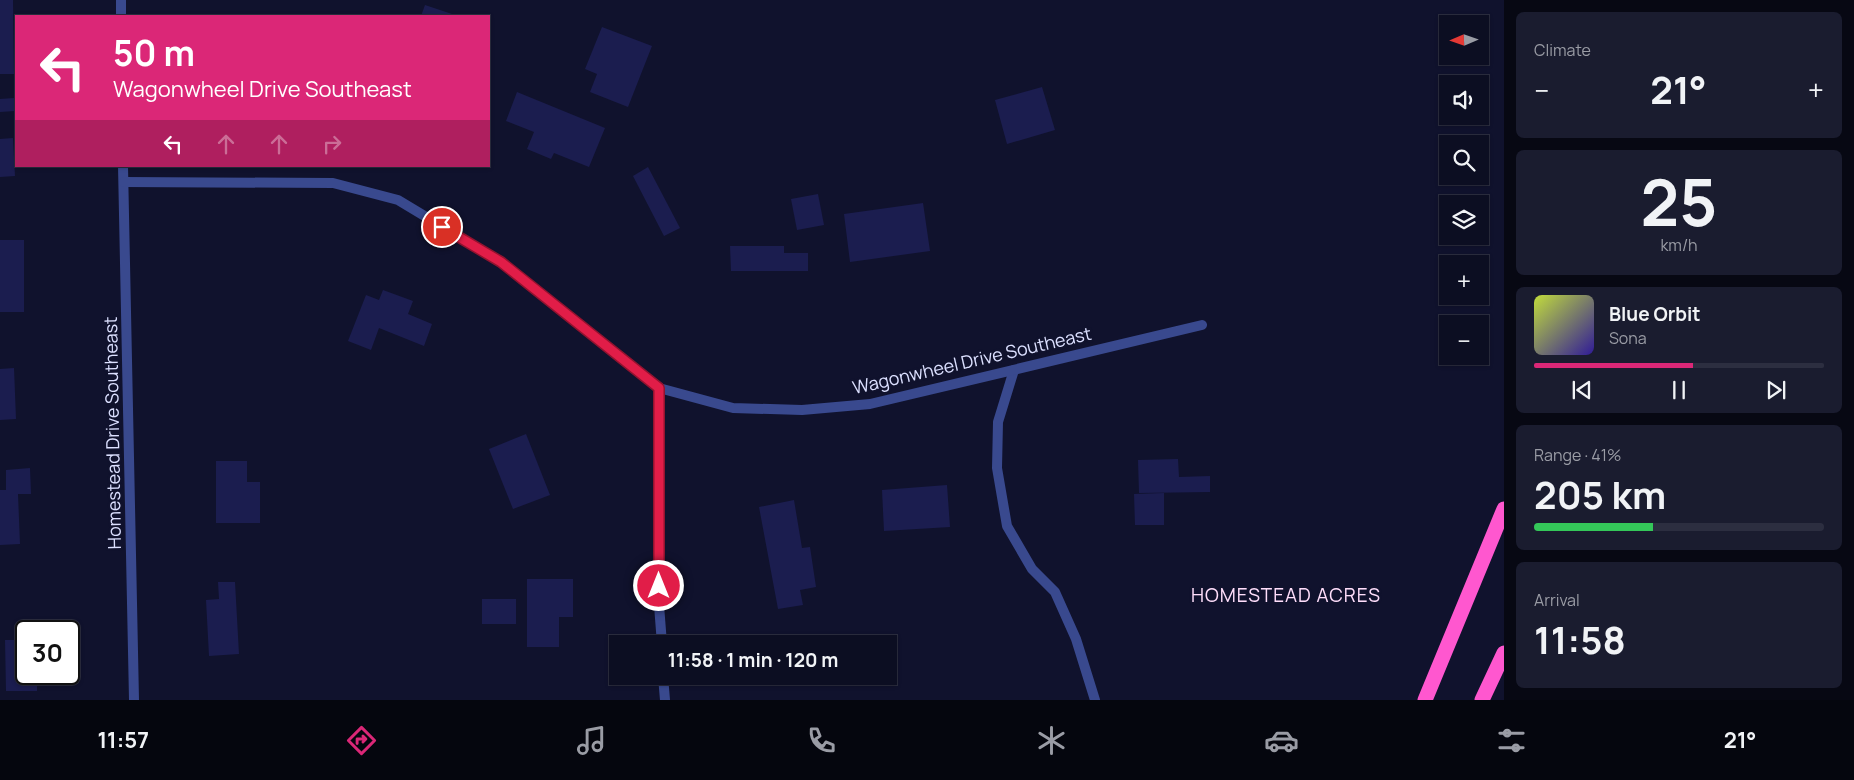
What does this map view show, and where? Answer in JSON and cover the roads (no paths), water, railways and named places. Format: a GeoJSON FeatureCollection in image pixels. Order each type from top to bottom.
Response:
{"type":"FeatureCollection","features":[{"type":"Feature","properties":{"kind":"highway"},"geometry":{"type":"LineString","coordinates":[[1425,700],[1504,509]]}},
{"type":"Feature","properties":{"kind":"highway"},"geometry":{"type":"LineString","coordinates":[[1482,700],[1504,653]]}},
{"type":"Feature","properties":{"kind":"street"},"geometry":{"type":"LineString","coordinates":[[121,0],[121,15]]}},
{"type":"Feature","properties":{"kind":"street","name":"Homestead Drive Southeast"},"geometry":{"type":"LineString","coordinates":[[124,167],[134,700]]}},
{"type":"Feature","properties":{"kind":"street","name":"Wagonwheel Drive Southeast"},"geometry":{"type":"LineString","coordinates":[[124,182],[332,183],[398,200],[501,262],[659,388],[733,408],[802,410],[870,404],[1202,325]]}},
{"type":"Feature","properties":{"kind":"street"},"geometry":{"type":"LineString","coordinates":[[1014,370],[998,422],[997,468],[1008,526],[1032,569],[1055,592],[1076,639],[1095,700]]}},
{"type":"Feature","properties":{"kind":"street"},"geometry":{"type":"LineString","coordinates":[[659,388],[659,605],[661,635]]}},
{"type":"Feature","properties":{"kind":"street"},"geometry":{"type":"LineString","coordinates":[[664,685],[665,700]]}},
{"type":"Feature","properties":{"kind":"district","name":"HOMESTEAD ACRES"},"geometry":{"type":"Point","coordinates":[1286,595]}}]}
